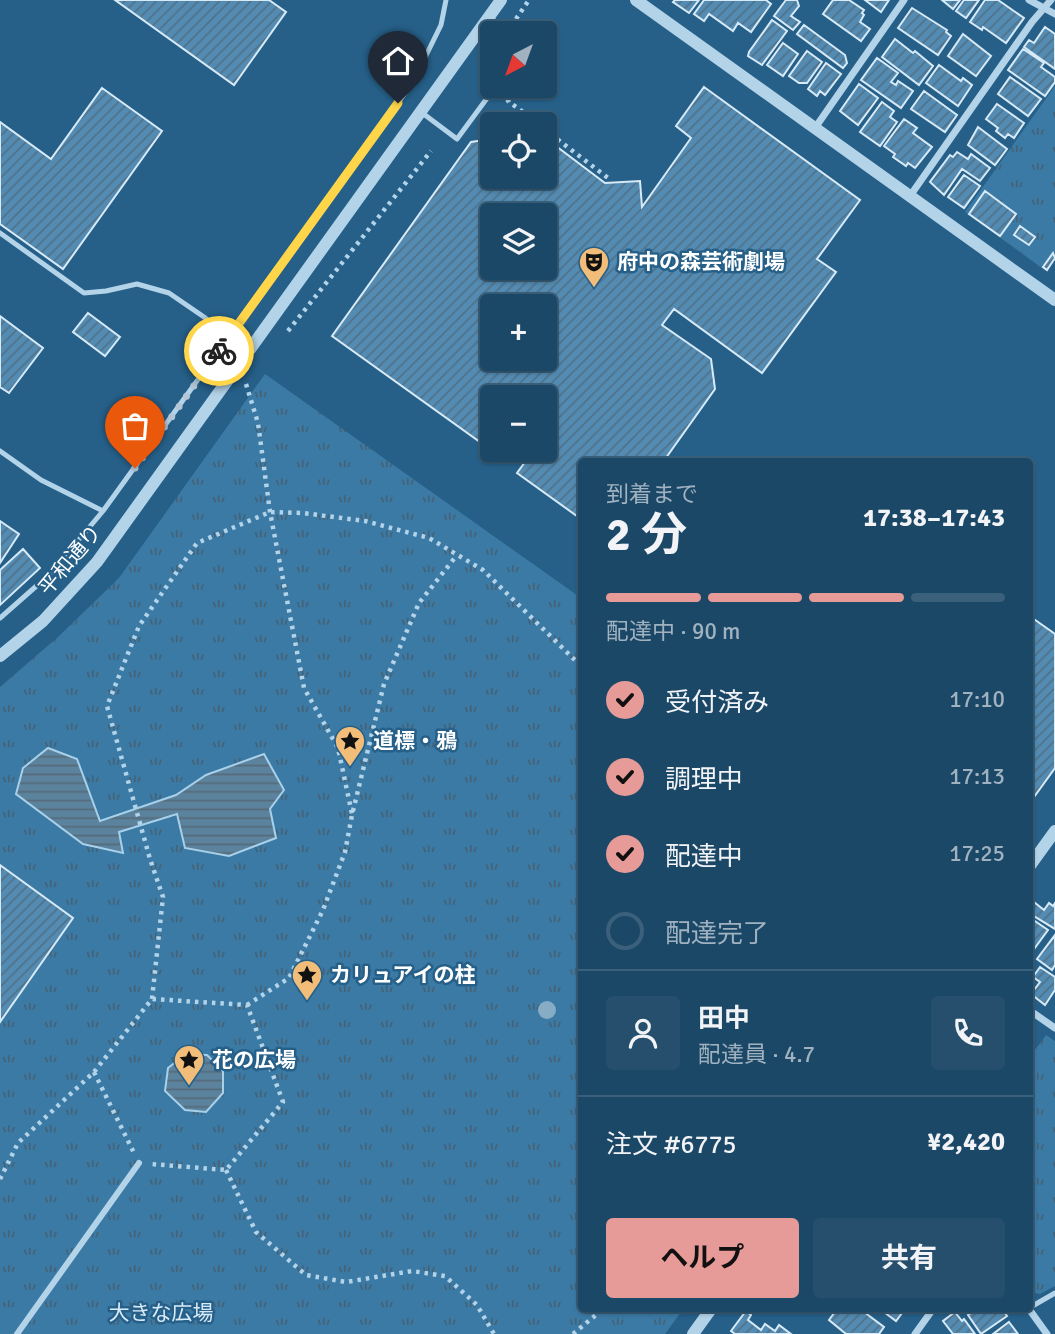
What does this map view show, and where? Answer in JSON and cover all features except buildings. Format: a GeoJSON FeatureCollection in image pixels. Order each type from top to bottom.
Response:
{"type":"FeatureCollection","features":[{"type":"Feature","properties":{"kind":"street","name":"平和通り"},"geometry":{"type":"LineString","coordinates":[[0,656],[43,621],[97,562],[501,0]]}},
{"type":"Feature","properties":{"kind":"street"},"geometry":{"type":"LineString","coordinates":[[636,0],[1055,300]]}},
{"type":"Feature","properties":{"kind":"street"},"geometry":{"type":"LineString","coordinates":[[815,128],[904,0]]}},
{"type":"Feature","properties":{"kind":"street"},"geometry":{"type":"LineString","coordinates":[[1029,0],[1055,14]]}},
{"type":"Feature","properties":{"kind":"street"},"geometry":{"type":"LineString","coordinates":[[911,197],[1051,0]]}},
{"type":"Feature","properties":{"kind":"street"},"geometry":{"type":"LineString","coordinates":[[1033,861],[1055,831]]}},
{"type":"Feature","properties":{"kind":"street"},"geometry":{"type":"LineString","coordinates":[[1033,1013],[1055,1028]]}},
{"type":"Feature","properties":{"kind":"street"},"geometry":{"type":"LineString","coordinates":[[17,1334],[139,1163]]}},
{"type":"Feature","properties":{"kind":"street"},"geometry":{"type":"LineString","coordinates":[[693,1334],[709,1312]]}},
{"type":"Feature","properties":{"kind":"street"},"geometry":{"type":"LineString","coordinates":[[915,1334],[931,1312]]}},
{"type":"Feature","properties":{"kind":"street"},"geometry":{"type":"LineString","coordinates":[[1031,1312],[1047,1334]]}},
{"type":"Feature","properties":{"kind":"lane"},"geometry":{"type":"LineString","coordinates":[[0,618],[50,574],[103,511],[413,82],[441,25],[446,0]]}},
{"type":"Feature","properties":{"kind":"lane"},"geometry":{"type":"LineString","coordinates":[[489,17],[495,21]]}},
{"type":"Feature","properties":{"kind":"lane"},"geometry":{"type":"LineString","coordinates":[[421,112],[457,139],[487,98]]}},
{"type":"Feature","properties":{"kind":"lane"},"geometry":{"type":"LineString","coordinates":[[0,233],[84,293],[137,284],[169,293],[228,337]]}},
{"type":"Feature","properties":{"kind":"lane"},"geometry":{"type":"LineString","coordinates":[[0,451],[41,480],[103,511]]}},
{"type":"Feature","properties":{"kind":"lane"},"geometry":{"type":"LineString","coordinates":[[1033,1307],[1055,1293]]}},
{"type":"Feature","properties":{"kind":"path"},"geometry":{"type":"LineString","coordinates":[[514,21],[529,0]]}},
{"type":"Feature","properties":{"kind":"path"},"geometry":{"type":"LineString","coordinates":[[510,98],[508,100],[524,112]]}},
{"type":"Feature","properties":{"kind":"path"},"geometry":{"type":"LineString","coordinates":[[557,139],[608,178]]}},
{"type":"Feature","properties":{"kind":"path"},"geometry":{"type":"LineString","coordinates":[[240,363],[258,423],[270,512],[304,688],[338,748],[352,815]]}},
{"type":"Feature","properties":{"kind":"path"},"geometry":{"type":"LineString","coordinates":[[0,1179],[18,1143],[94,1072],[152,999],[163,897],[107,706],[139,626],[197,543],[270,512],[303,513],[365,521],[429,538],[483,570],[578,663]]}},
{"type":"Feature","properties":{"kind":"path"},"geometry":{"type":"LineString","coordinates":[[152,999],[247,1005],[289,978],[323,910],[345,852],[384,684],[419,603],[457,555]]}},
{"type":"Feature","properties":{"kind":"path"},"geometry":{"type":"LineString","coordinates":[[226,1170],[283,1101],[247,1005]]}},
{"type":"Feature","properties":{"kind":"path"},"geometry":{"type":"LineString","coordinates":[[94,1072],[139,1163],[226,1170]]}},
{"type":"Feature","properties":{"kind":"path"},"geometry":{"type":"LineString","coordinates":[[226,1170],[256,1232],[306,1275],[346,1282],[412,1271],[445,1276],[477,1305],[495,1334]]}},
{"type":"Feature","properties":{"kind":"path"},"geometry":{"type":"LineString","coordinates":[[573,1334],[599,1312]]}},
{"type":"Feature","properties":{"kind":"green space"},"geometry":{"type":"Polygon","coordinates":[[[1055,86],[1055,259],[1046,271],[965,212],[1055,86]]]}},
{"type":"Feature","properties":{"kind":"green space","name":"大きな広場"},"geometry":{"type":"Polygon","coordinates":[[[265,374],[578,596],[578,1312],[681,1312],[665,1334],[0,1334],[0,687],[58,637],[119,578],[265,374]]]}},
{"type":"Feature","properties":{"kind":"green space"},"geometry":{"type":"Polygon","coordinates":[[[1046,1035],[1055,1041],[1055,1286],[1040,1294],[1033,1293],[1033,1053],[1046,1035]]]}},
{"type":"Feature","properties":{"kind":"shaded area"},"geometry":{"type":"Polygon","coordinates":[[[48,748],[77,759],[100,821],[176,795],[206,775],[264,754],[284,790],[270,809],[276,838],[229,856],[185,848],[177,814],[119,832],[123,853],[83,844],[16,794],[23,768],[48,748]]]}},
{"type":"Feature","properties":{"kind":"shaded area"},"geometry":{"type":"Polygon","coordinates":[[[186,1054],[207,1055],[223,1071],[223,1093],[206,1112],[185,1110],[165,1091],[168,1068],[186,1054]]]}},
{"type":"Feature","properties":{"kind":"way so far"},"geometry":{"type":"LineString","coordinates":[[135,468],[219,351]]}},
{"type":"Feature","properties":{"kind":"place","name":"府中の森芸術劇場"},"geometry":{"type":"Point","coordinates":[594,289]}},
{"type":"Feature","properties":{"kind":"place","name":"道標・鴉"},"geometry":{"type":"Point","coordinates":[350,768]}},
{"type":"Feature","properties":{"kind":"place","name":"カリュアイの柱"},"geometry":{"type":"Point","coordinates":[307,1002]}},
{"type":"Feature","properties":{"kind":"place","name":"花の広場"},"geometry":{"type":"Point","coordinates":[189,1087]}},
{"type":"Feature","properties":{"kind":"route"},"geometry":{"type":"LineString","coordinates":[[219,351],[398,103]]}}]}
